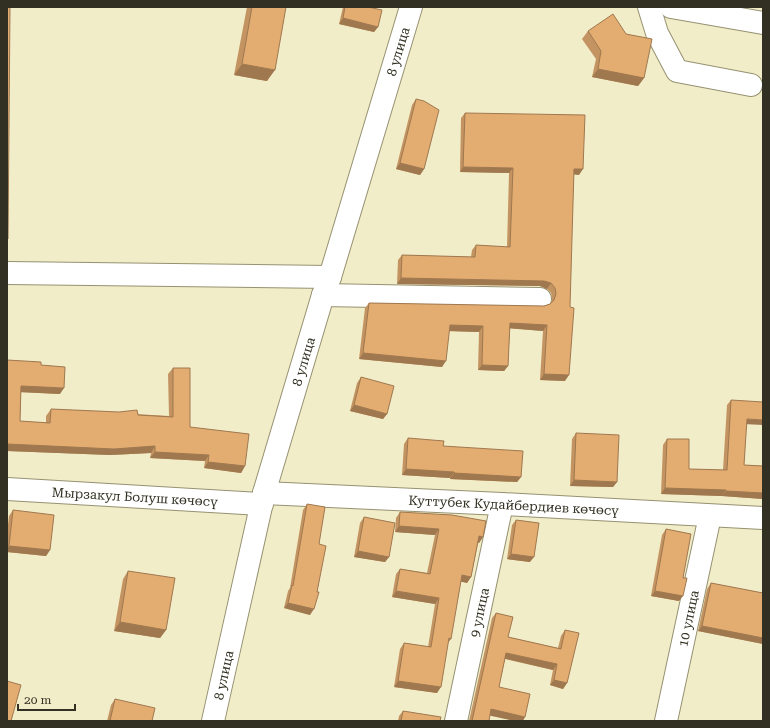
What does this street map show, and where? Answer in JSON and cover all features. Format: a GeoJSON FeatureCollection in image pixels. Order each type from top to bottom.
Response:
{"type":"FeatureCollection","features":[{"type":"Feature","properties":{"kind":"street","name":"8 улица"},"geometry":{"type":"LineString","coordinates":[[213,721],[263,499],[411,7]]}},
{"type":"Feature","properties":{"kind":"street"},"geometry":{"type":"LineString","coordinates":[[649,7],[657,33],[677,71],[751,85]]}},
{"type":"Feature","properties":{"kind":"street"},"geometry":{"type":"LineString","coordinates":[[671,7],[763,23]]}},
{"type":"Feature","properties":{"kind":"street"},"geometry":{"type":"LineString","coordinates":[[7,273],[327,286],[540,299]]}},
{"type":"Feature","properties":{"kind":"street","name":"Мырзакул Болуш көчөсү"},"geometry":{"type":"LineString","coordinates":[[7,489],[263,499]]}},
{"type":"Feature","properties":{"kind":"street","name":"Куттубек Кудайбердиев көчөсү"},"geometry":{"type":"LineString","coordinates":[[263,499],[502,504],[763,518]]}},
{"type":"Feature","properties":{"kind":"street","name":"9 улица"},"geometry":{"type":"LineString","coordinates":[[456,721],[502,504]]}},
{"type":"Feature","properties":{"kind":"street","name":"10 улица"},"geometry":{"type":"LineString","coordinates":[[666,721],[710,516]]}},
{"type":"Feature","properties":{"kind":"building"},"geometry":{"type":"Polygon","coordinates":[[[7,7],[10,7],[8,239],[7,239],[7,7]]]}},
{"type":"Feature","properties":{"kind":"building"},"geometry":{"type":"Polygon","coordinates":[[[252,7],[286,7],[275,70],[242,64],[252,7]]]}},
{"type":"Feature","properties":{"kind":"building"},"geometry":{"type":"Polygon","coordinates":[[[345,7],[368,7],[382,10],[378,27],[343,18],[345,7]]]}},
{"type":"Feature","properties":{"kind":"building"},"geometry":{"type":"Polygon","coordinates":[[[613,14],[626,34],[652,39],[644,78],[598,69],[601,51],[588,31],[613,14]]]}},
{"type":"Feature","properties":{"kind":"building"},"geometry":{"type":"Polygon","coordinates":[[[416,99],[424,101],[439,110],[424,169],[400,163],[416,99]]]}},
{"type":"Feature","properties":{"kind":"building"},"geometry":{"type":"Polygon","coordinates":[[[465,113],[585,115],[583,169],[574,169],[570,307],[574,308],[569,375],[544,374],[547,325],[510,323],[508,366],[482,365],[483,326],[450,325],[446,361],[363,353],[369,303],[544,306],[550,304],[554,300],[556,294],[555,288],[551,283],[544,281],[401,278],[402,255],[475,257],[476,245],[510,247],[513,168],[463,167],[465,113]]]}},
{"type":"Feature","properties":{"kind":"building"},"geometry":{"type":"Polygon","coordinates":[[[7,360],[41,362],[41,365],[65,367],[64,388],[21,386],[20,421],[50,423],[51,409],[119,412],[137,410],[138,415],[173,417],[173,368],[190,368],[190,427],[249,434],[245,466],[208,462],[209,455],[155,452],[155,446],[114,449],[7,444],[7,360]]]}},
{"type":"Feature","properties":{"kind":"building"},"geometry":{"type":"Polygon","coordinates":[[[361,377],[394,386],[387,414],[354,405],[361,377]]]}},
{"type":"Feature","properties":{"kind":"building"},"geometry":{"type":"Polygon","coordinates":[[[731,400],[763,402],[763,420],[747,419],[744,465],[763,466],[763,493],[665,488],[667,439],[689,439],[689,469],[727,470],[731,400]]]}},
{"type":"Feature","properties":{"kind":"building"},"geometry":{"type":"Polygon","coordinates":[[[576,433],[619,435],[617,482],[574,480],[576,433]]]}},
{"type":"Feature","properties":{"kind":"building"},"geometry":{"type":"Polygon","coordinates":[[[408,438],[444,441],[443,446],[523,451],[521,477],[406,469],[408,438]]]}},
{"type":"Feature","properties":{"kind":"building"},"geometry":{"type":"Polygon","coordinates":[[[307,504],[325,507],[319,544],[326,546],[317,592],[319,592],[314,609],[288,603],[292,585],[293,586],[307,504]]]}},
{"type":"Feature","properties":{"kind":"building"},"geometry":{"type":"Polygon","coordinates":[[[13,510],[54,515],[50,550],[9,546],[13,510]]]}},
{"type":"Feature","properties":{"kind":"building"},"geometry":{"type":"Polygon","coordinates":[[[400,512],[452,515],[486,521],[483,537],[479,536],[471,577],[462,575],[441,687],[398,681],[404,643],[431,647],[439,598],[396,591],[400,569],[430,574],[439,529],[399,526],[400,512]]]}},
{"type":"Feature","properties":{"kind":"building"},"geometry":{"type":"Polygon","coordinates":[[[364,517],[395,523],[389,557],[358,551],[364,517]]]}},
{"type":"Feature","properties":{"kind":"building"},"geometry":{"type":"Polygon","coordinates":[[[516,520],[539,523],[534,557],[511,554],[516,520]]]}},
{"type":"Feature","properties":{"kind":"building"},"geometry":{"type":"Polygon","coordinates":[[[666,529],[691,534],[683,578],[687,578],[683,596],[655,591],[666,529]]]}},
{"type":"Feature","properties":{"kind":"building"},"geometry":{"type":"Polygon","coordinates":[[[128,571],[175,578],[166,630],[120,622],[128,571]]]}},
{"type":"Feature","properties":{"kind":"building"},"geometry":{"type":"Polygon","coordinates":[[[711,583],[763,593],[763,638],[702,626],[711,583]]]}},
{"type":"Feature","properties":{"kind":"building"},"geometry":{"type":"Polygon","coordinates":[[[496,613],[513,617],[508,637],[561,649],[565,630],[579,633],[567,683],[554,680],[557,664],[506,653],[499,687],[530,694],[525,717],[491,709],[489,721],[472,721],[496,613]]]}},
{"type":"Feature","properties":{"kind":"building"},"geometry":{"type":"Polygon","coordinates":[[[7,681],[21,685],[11,721],[7,721],[7,681]]]}},
{"type":"Feature","properties":{"kind":"building"},"geometry":{"type":"Polygon","coordinates":[[[115,699],[155,708],[152,721],[110,721],[115,699]]]}},
{"type":"Feature","properties":{"kind":"building"},"geometry":{"type":"Polygon","coordinates":[[[403,711],[441,717],[440,721],[401,721],[403,711]]]}}]}
